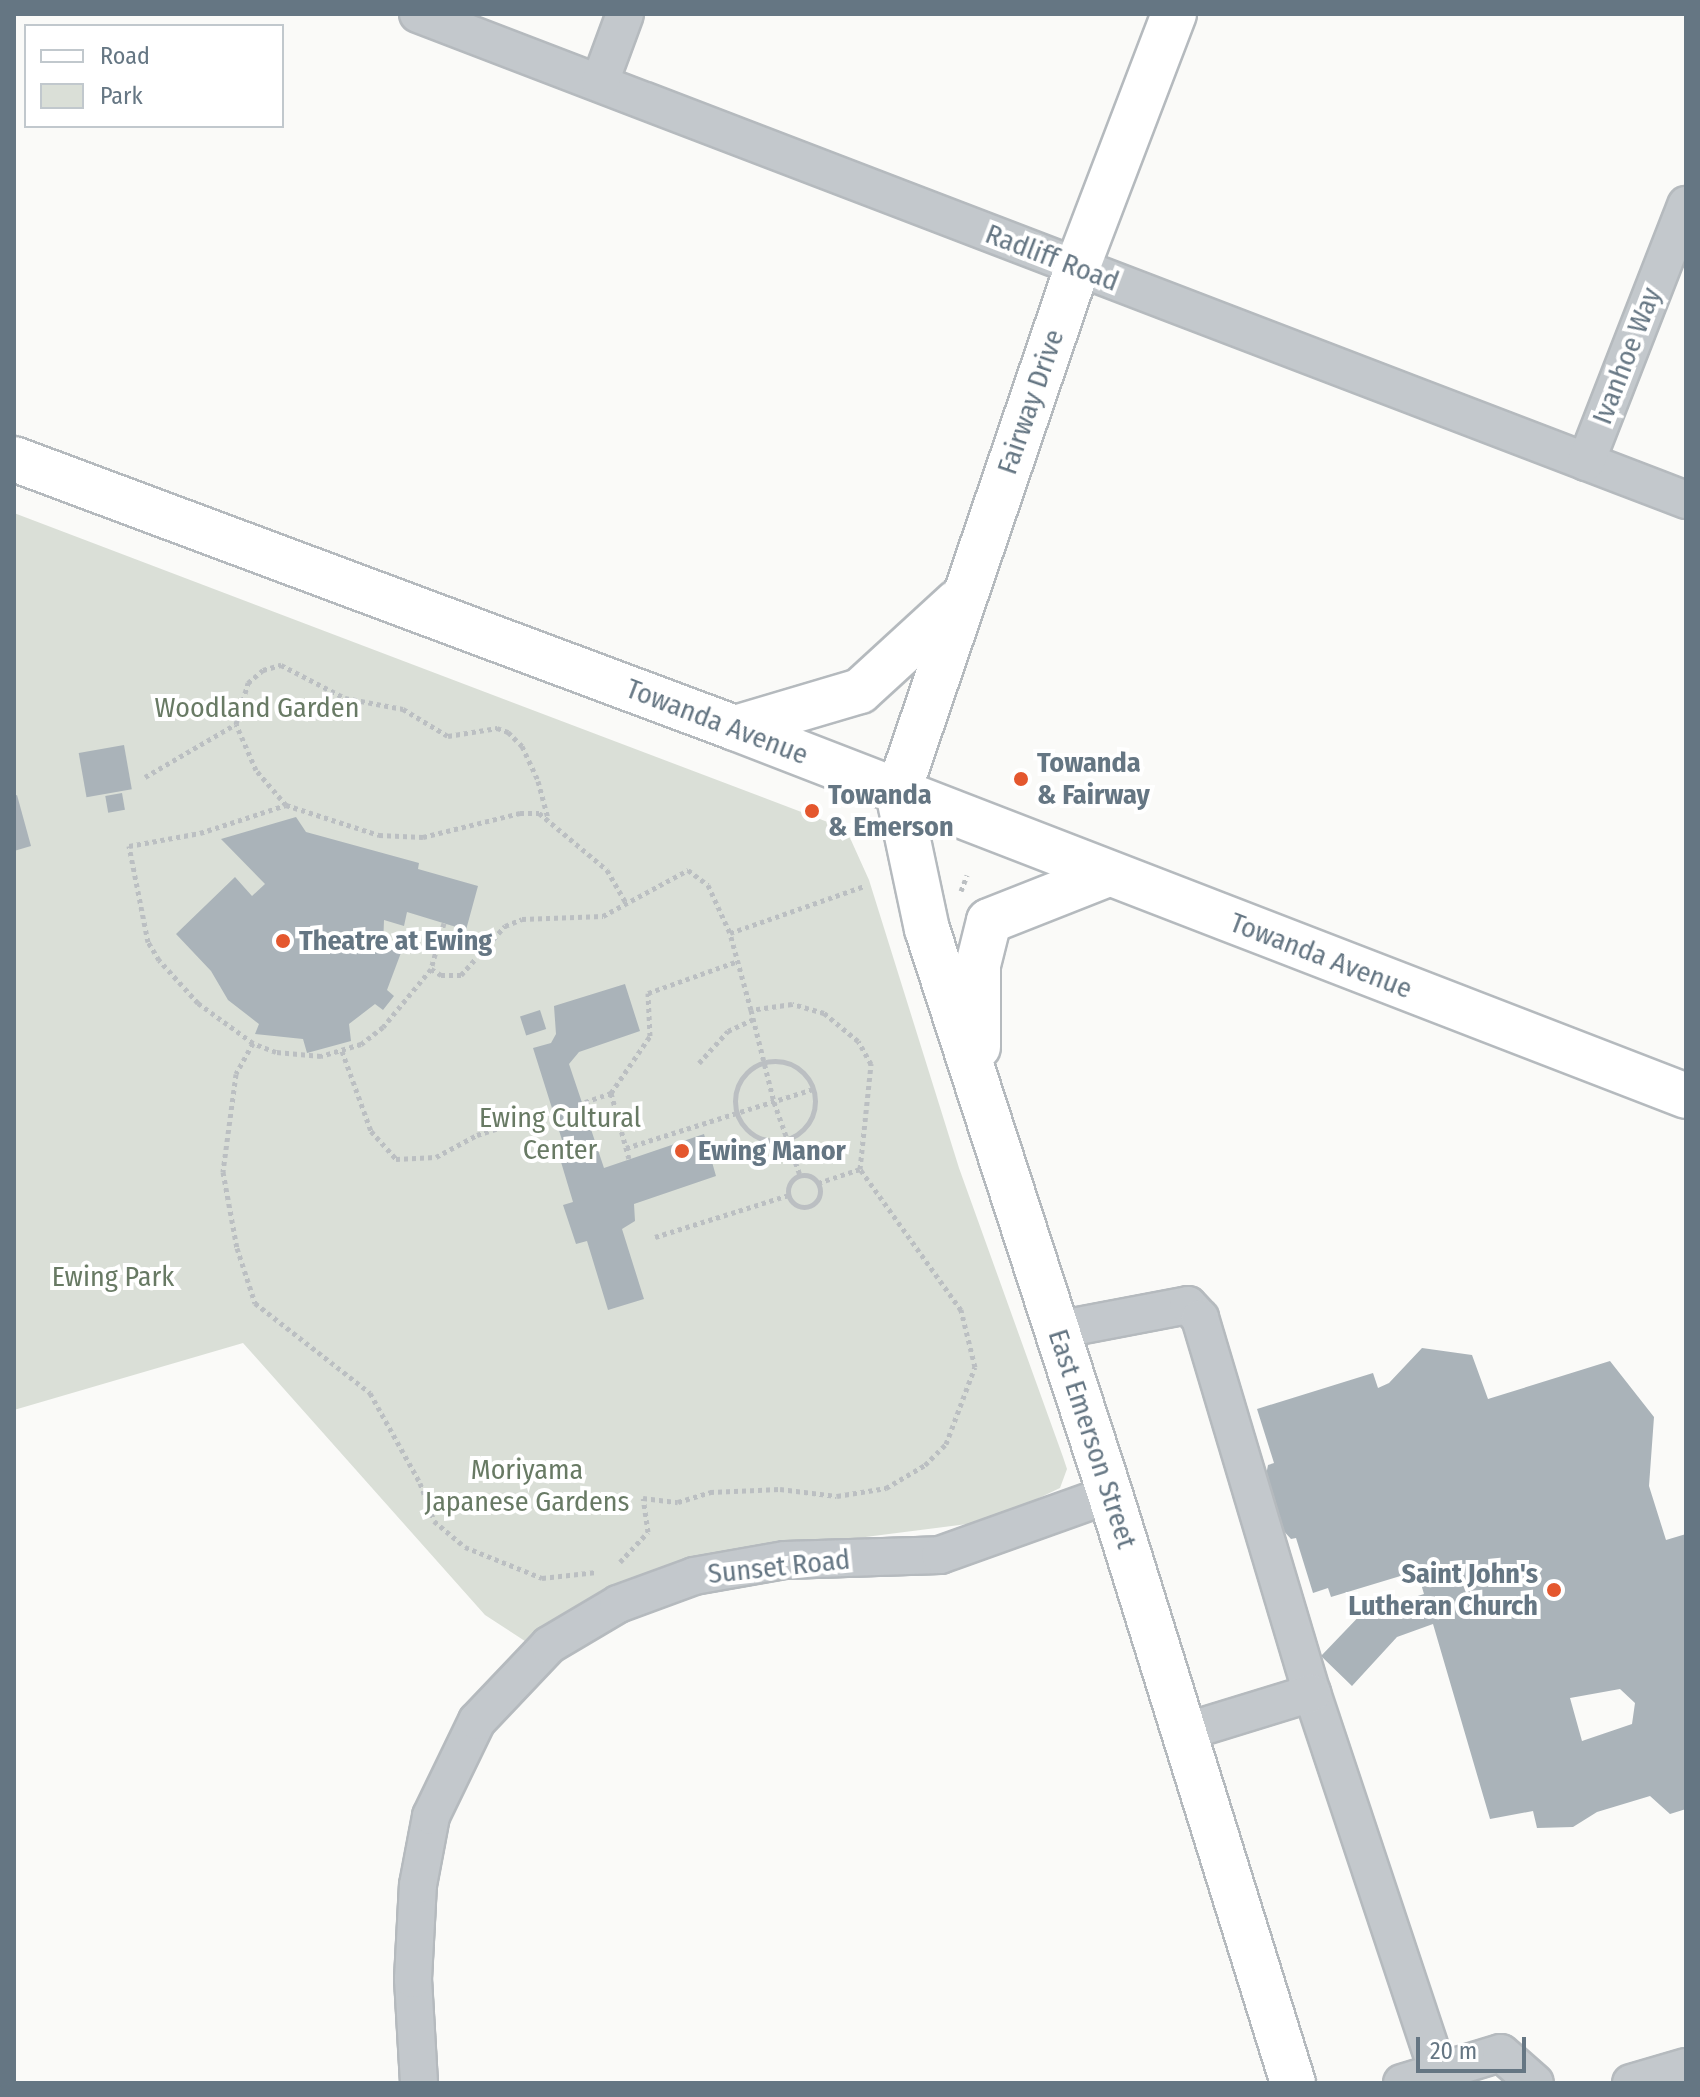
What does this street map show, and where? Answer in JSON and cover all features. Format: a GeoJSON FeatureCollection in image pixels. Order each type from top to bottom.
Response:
{"type":"FeatureCollection","features":[{"type":"Feature","properties":{"kind":"main road","name":"Fairway Drive"},"geometry":{"type":"LineString","coordinates":[[898,793],[1077,268],[1174,14]]}},
{"type":"Feature","properties":{"kind":"main road","name":"Towanda Avenue"},"geometry":{"type":"LineString","coordinates":[[14,459],[735,728],[1106,875],[1686,1096]]}},
{"type":"Feature","properties":{"kind":"main road"},"geometry":{"type":"LineString","coordinates":[[735,728],[860,691],[964,595]]}},
{"type":"Feature","properties":{"kind":"main road","name":"East Emerson Street"},"geometry":{"type":"LineString","coordinates":[[898,793],[927,929],[1110,1494],[1293,2083]]}},
{"type":"Feature","properties":{"kind":"main road"},"geometry":{"type":"LineString","coordinates":[[978,1090],[978,965],[989,921],[1106,875]]}},
{"type":"Feature","properties":{"kind":"street","name":"Radliff Road"},"geometry":{"type":"LineString","coordinates":[[418,14],[1686,500]]}},
{"type":"Feature","properties":{"kind":"street"},"geometry":{"type":"LineString","coordinates":[[600,82],[625,14]]}},
{"type":"Feature","properties":{"kind":"street","name":"Ivanhoe Way"},"geometry":{"type":"LineString","coordinates":[[1586,462],[1686,205]]}},
{"type":"Feature","properties":{"kind":"street"},"geometry":{"type":"LineString","coordinates":[[1057,1330],[1188,1305],[1200,1318],[1312,1693],[1438,2071]]}},
{"type":"Feature","properties":{"kind":"street","name":"Sunset Road"},"geometry":{"type":"LineString","coordinates":[[419,2083],[413,1979],[418,1885],[431,1816],[477,1721],[549,1645],[618,1604],[694,1576],[785,1560],[940,1555],[1110,1494]]}},
{"type":"Feature","properties":{"kind":"street"},"geometry":{"type":"LineString","coordinates":[[1185,1732],[1312,1693]]}},
{"type":"Feature","properties":{"kind":"street"},"geometry":{"type":"LineString","coordinates":[[1402,2083],[1501,2053],[1535,2083]]}},
{"type":"Feature","properties":{"kind":"street"},"geometry":{"type":"LineString","coordinates":[[1631,2083],[1686,2067]]}},
{"type":"Feature","properties":{"kind":"path"},"geometry":{"type":"LineString","coordinates":[[548,819],[522,746],[497,728],[448,736],[403,709],[345,698],[281,665],[263,670],[248,683],[236,724],[256,770],[286,805],[379,835],[453,832],[520,813],[548,819],[607,870],[627,904]]}},
{"type":"Feature","properties":{"kind":"path"},"geometry":{"type":"LineString","coordinates":[[145,777],[236,724]]}},
{"type":"Feature","properties":{"kind":"path"},"geometry":{"type":"LineString","coordinates":[[286,805],[200,833],[129,846],[148,942],[159,960],[198,1003],[253,1043],[294,1054],[342,1051],[383,1027],[431,969],[444,923]]}},
{"type":"Feature","properties":{"kind":"path"},"geometry":{"type":"LineString","coordinates":[[431,969],[451,976],[470,971],[505,926],[522,919],[582,921],[627,904],[688,870],[708,885],[730,933],[774,1102],[800,1175],[818,1183],[860,1169]]}},
{"type":"Feature","properties":{"kind":"path"},"geometry":{"type":"LineString","coordinates":[[960,896],[967,875]]}},
{"type":"Feature","properties":{"kind":"path"},"geometry":{"type":"LineString","coordinates":[[730,933],[864,886]]}},
{"type":"Feature","properties":{"kind":"path"},"geometry":{"type":"LineString","coordinates":[[585,1102],[611,1093],[650,1036],[648,993],[738,961]]}},
{"type":"Feature","properties":{"kind":"path"},"geometry":{"type":"LineString","coordinates":[[613,1567],[648,1532],[643,1498],[678,1502],[710,1492],[780,1489],[837,1496],[886,1488],[925,1465],[946,1444],[975,1367],[972,1338],[936,1270],[860,1169],[871,1064],[858,1041],[824,1013],[792,1004],[751,1010]]}},
{"type":"Feature","properties":{"kind":"path"},"geometry":{"type":"LineString","coordinates":[[699,1063],[728,1031],[754,1019]]}},
{"type":"Feature","properties":{"kind":"path"},"geometry":{"type":"LineString","coordinates":[[253,1043],[236,1074],[223,1172],[241,1264],[255,1303],[370,1393],[420,1483],[434,1521],[465,1547],[542,1578],[569,1579],[602,1570]]}},
{"type":"Feature","properties":{"kind":"path"},"geometry":{"type":"LineString","coordinates":[[342,1051],[371,1131],[396,1159],[436,1157],[477,1135],[549,1112]]}},
{"type":"Feature","properties":{"kind":"path"},"geometry":{"type":"LineString","coordinates":[[763,1063],[796,1067],[813,1089],[812,1117],[787,1139],[757,1136],[737,1113],[740,1083],[763,1063]]}},
{"type":"Feature","properties":{"kind":"path"},"geometry":{"type":"LineString","coordinates":[[626,1148],[813,1089]]}},
{"type":"Feature","properties":{"kind":"path"},"geometry":{"type":"LineString","coordinates":[[611,1093],[629,1159]]}},
{"type":"Feature","properties":{"kind":"path"},"geometry":{"type":"LineString","coordinates":[[800,1175],[789,1185],[789,1195],[795,1204],[810,1205],[820,1193],[818,1183]]}},
{"type":"Feature","properties":{"kind":"path"},"geometry":{"type":"LineString","coordinates":[[655,1237],[789,1195]]}},
{"type":"Feature","properties":{"kind":"green space","name":"Ewing Cultural Center"},"geometry":{"type":"Polygon","coordinates":[[[14,513],[846,829],[869,880],[959,1168],[1067,1469],[1060,1488],[991,1521],[779,1548],[531,1645],[485,1615],[243,1343],[14,1410],[14,513]]]}},
{"type":"Feature","properties":{"kind":"building"},"geometry":{"type":"Polygon","coordinates":[[[124,745],[132,789],[87,797],[79,753],[124,745]]]}},
{"type":"Feature","properties":{"kind":"building"},"geometry":{"type":"Polygon","coordinates":[[[122,793],[125,810],[108,813],[105,796],[122,793]]]}},
{"type":"Feature","properties":{"kind":"building"},"geometry":{"type":"Polygon","coordinates":[[[17,795],[31,846],[14,851],[14,796],[17,795]]]}},
{"type":"Feature","properties":{"kind":"building","name":"Theatre at Ewing"},"geometry":{"type":"Polygon","coordinates":[[[296,817],[306,832],[419,863],[418,869],[478,886],[466,930],[407,912],[404,926],[384,920],[383,948],[402,950],[387,990],[394,996],[383,1010],[375,1004],[349,1024],[351,1041],[307,1053],[303,1039],[255,1034],[259,1024],[228,1000],[211,971],[176,934],[235,877],[252,896],[265,884],[221,839],[296,817]]]}},
{"type":"Feature","properties":{"kind":"building","name":"Ewing Manor"},"geometry":{"type":"Polygon","coordinates":[[[625,984],[640,1031],[579,1052],[569,1064],[604,1168],[704,1134],[716,1176],[634,1204],[635,1221],[622,1229],[644,1299],[608,1310],[587,1241],[576,1244],[563,1205],[573,1202],[555,1142],[562,1140],[533,1048],[551,1043],[556,1034],[554,1006],[625,984]]]}},
{"type":"Feature","properties":{"kind":"building"},"geometry":{"type":"Polygon","coordinates":[[[540,1010],[546,1029],[526,1036],[520,1016],[540,1010]]]}},
{"type":"Feature","properties":{"kind":"building","name":"Saint John's Lutheran Church"},"geometry":{"type":"Polygon","coordinates":[[[1422,1348],[1472,1355],[1488,1399],[1610,1361],[1654,1417],[1649,1486],[1666,1540],[1686,1534],[1686,1809],[1670,1814],[1650,1796],[1597,1812],[1573,1827],[1537,1828],[1533,1811],[1490,1819],[1433,1624],[1397,1637],[1352,1686],[1321,1656],[1367,1608],[1370,1611],[1424,1594],[1417,1571],[1331,1597],[1328,1588],[1313,1593],[1296,1538],[1291,1539],[1260,1505],[1268,1465],[1274,1463],[1257,1409],[1373,1373],[1378,1388],[1389,1383],[1422,1348]],[[1620,1689],[1570,1698],[1582,1741],[1632,1724],[1635,1703],[1620,1689]]]}},
{"type":"Feature","properties":{"kind":"place","name":"Towanda & Fairway"},"geometry":{"type":"Point","coordinates":[1021,779]}},
{"type":"Feature","properties":{"kind":"place","name":"Towanda & Emerson"},"geometry":{"type":"Point","coordinates":[812,811]}},
{"type":"Feature","properties":{"kind":"place","name":"Theatre at Ewing"},"geometry":{"type":"Point","coordinates":[283,941]}},
{"type":"Feature","properties":{"kind":"place","name":"Ewing Manor"},"geometry":{"type":"Point","coordinates":[682,1151]}},
{"type":"Feature","properties":{"kind":"place","name":"Saint John's Lutheran Church"},"geometry":{"type":"Point","coordinates":[1554,1590]}},
{"type":"Feature","properties":{"kind":"park label","name":"Woodland Garden"},"geometry":{"type":"Point","coordinates":[257,708]}},
{"type":"Feature","properties":{"kind":"park label","name":"Ewing Park"},"geometry":{"type":"Point","coordinates":[113,1277]}},
{"type":"Feature","properties":{"kind":"park label","name":"Moriyama Japanese Gardens"},"geometry":{"type":"Point","coordinates":[527,1486]}}]}
